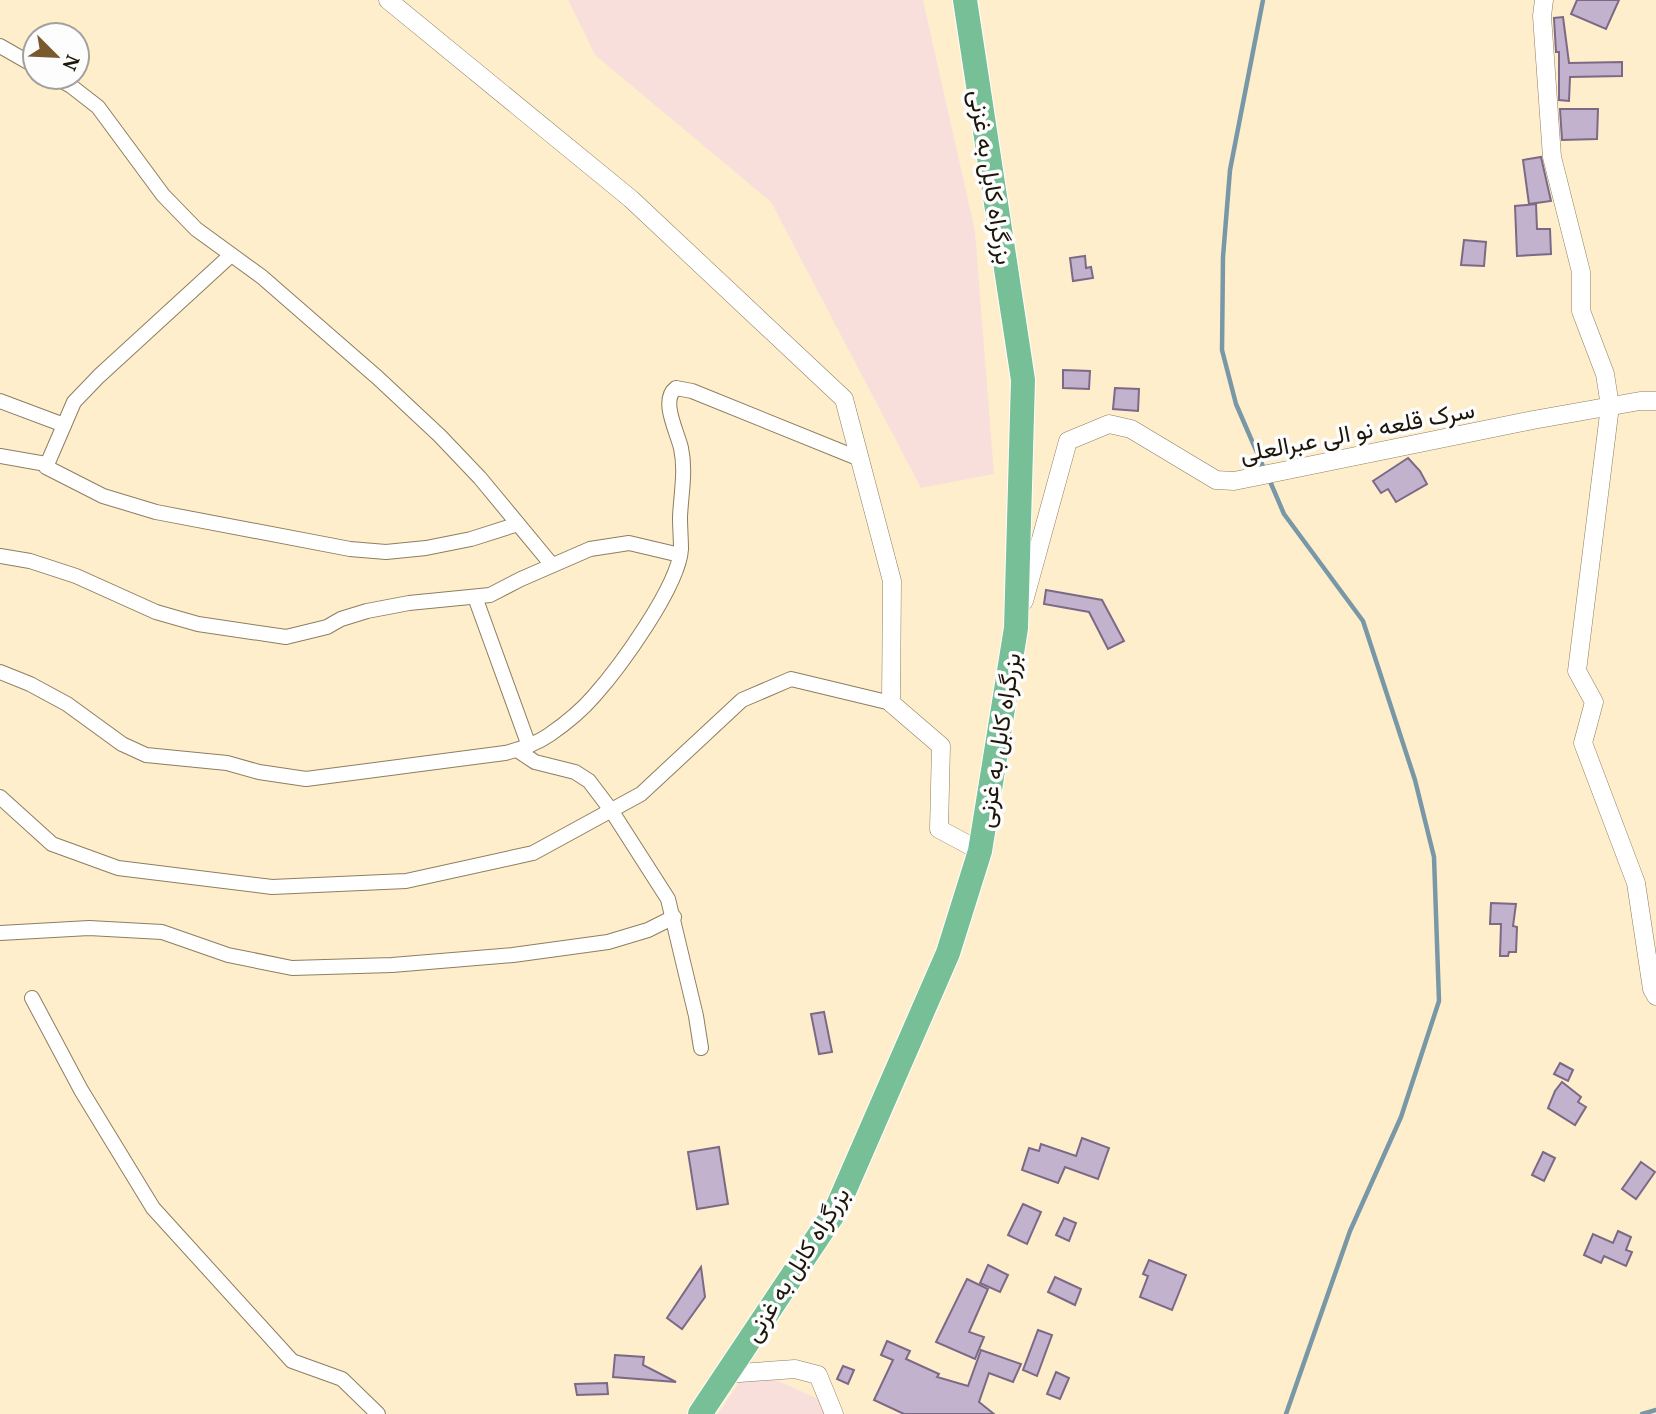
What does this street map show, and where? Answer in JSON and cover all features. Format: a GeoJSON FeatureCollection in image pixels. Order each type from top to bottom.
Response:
{"type":"FeatureCollection","features":[{"type":"Feature","properties":{"kind":"highway","name":"بزرگراه کابل به غزنی"},"geometry":{"type":"LineString","coordinates":[[700,1414],[836,1210],[948,953],[980,851],[1016,628],[1023,380],[965,0]]}},
{"type":"Feature","properties":{"kind":"street"},"geometry":{"type":"LineString","coordinates":[[387,0],[631,199],[844,399],[892,581],[891,704]]}},
{"type":"Feature","properties":{"kind":"street"},"geometry":{"type":"LineString","coordinates":[[1544,0],[1542,16],[1552,157],[1581,272],[1581,311],[1605,374],[1610,406],[1577,671],[1594,702],[1583,743],[1636,883],[1652,989],[1656,996]]}},
{"type":"Feature","properties":{"kind":"street"},"geometry":{"type":"LineString","coordinates":[[0,46],[21,58]]}},
{"type":"Feature","properties":{"kind":"street"},"geometry":{"type":"LineString","coordinates":[[75,91],[98,107],[163,195],[196,229],[271,285],[431,428],[480,478],[552,565]]}},
{"type":"Feature","properties":{"kind":"street"},"geometry":{"type":"LineString","coordinates":[[46,464],[74,402],[232,255]]}},
{"type":"Feature","properties":{"kind":"street"},"geometry":{"type":"LineString","coordinates":[[0,672],[68,704],[122,744],[146,755],[227,763],[258,772],[306,779],[436,764],[523,748],[550,734],[592,699],[651,617],[671,580],[680,555],[682,455],[669,400],[669,395],[677,388],[692,391],[860,459]]}},
{"type":"Feature","properties":{"kind":"street"},"geometry":{"type":"LineString","coordinates":[[0,401],[64,425]]}},
{"type":"Feature","properties":{"kind":"street","name":"سرک قلعه نو الی عبرالعلی"},"geometry":{"type":"LineString","coordinates":[[1016,628],[1068,441],[1109,424],[1131,429],[1216,480],[1234,481],[1610,406],[1656,401]]}},
{"type":"Feature","properties":{"kind":"street"},"geometry":{"type":"LineString","coordinates":[[0,456],[46,464]]}},
{"type":"Feature","properties":{"kind":"street"},"geometry":{"type":"LineString","coordinates":[[46,464],[51,471],[103,496],[156,512],[350,549],[386,552],[426,548],[471,539],[518,524]]}},
{"type":"Feature","properties":{"kind":"street"},"geometry":{"type":"LineString","coordinates":[[0,556],[30,561],[76,576],[156,612],[198,624],[286,637],[327,627],[341,619],[368,611],[410,603],[490,595],[590,549],[629,542],[680,555]]}},
{"type":"Feature","properties":{"kind":"street"},"geometry":{"type":"LineString","coordinates":[[475,597],[523,748],[536,762],[582,775],[611,810],[668,899],[701,1048]]}},
{"type":"Feature","properties":{"kind":"street"},"geometry":{"type":"LineString","coordinates":[[0,797],[52,844],[118,868],[272,887],[406,881],[533,853],[641,794],[742,700],[791,680],[891,704],[941,746],[939,829],[980,851]]}},
{"type":"Feature","properties":{"kind":"street"},"geometry":{"type":"LineString","coordinates":[[0,933],[89,928],[162,932],[228,955],[292,968],[405,964],[581,946],[608,942],[648,930],[674,917]]}},
{"type":"Feature","properties":{"kind":"street"},"geometry":{"type":"LineString","coordinates":[[32,998],[80,1090],[153,1208],[292,1361],[342,1379],[378,1414]]}},
{"type":"Feature","properties":{"kind":"street"},"geometry":{"type":"LineString","coordinates":[[726,1374],[794,1369],[818,1375],[834,1414]]}},
{"type":"Feature","properties":{"kind":"shaded area"},"geometry":{"type":"Polygon","coordinates":[[[568,0],[923,0],[975,231],[994,474],[921,488],[771,202],[595,55],[568,0]]]}},
{"type":"Feature","properties":{"kind":"shaded area"},"geometry":{"type":"Polygon","coordinates":[[[749,1368],[834,1406],[831,1414],[718,1414],[749,1368]]]}},
{"type":"Feature","properties":{"kind":"building"},"geometry":{"type":"Polygon","coordinates":[[[1577,0],[1619,0],[1606,29],[1571,14],[1577,0]]]}},
{"type":"Feature","properties":{"kind":"building"},"geometry":{"type":"Polygon","coordinates":[[[1563,17],[1569,63],[1622,62],[1622,76],[1570,77],[1569,101],[1559,100],[1559,52],[1556,52],[1554,18],[1563,17]]]}},
{"type":"Feature","properties":{"kind":"building"},"geometry":{"type":"Polygon","coordinates":[[[1560,109],[1598,109],[1597,139],[1562,140],[1560,109]]]}},
{"type":"Feature","properties":{"kind":"building"},"geometry":{"type":"Polygon","coordinates":[[[1541,157],[1551,201],[1529,204],[1523,160],[1541,157]]]}},
{"type":"Feature","properties":{"kind":"building"},"geometry":{"type":"Polygon","coordinates":[[[1536,204],[1537,229],[1550,229],[1551,254],[1517,256],[1515,206],[1536,204]]]}},
{"type":"Feature","properties":{"kind":"building"},"geometry":{"type":"Polygon","coordinates":[[[1464,240],[1486,242],[1484,266],[1461,265],[1464,240]]]}},
{"type":"Feature","properties":{"kind":"building"},"geometry":{"type":"Polygon","coordinates":[[[1085,256],[1086,268],[1091,267],[1093,278],[1073,281],[1070,258],[1085,256]]]}},
{"type":"Feature","properties":{"kind":"building"},"geometry":{"type":"Polygon","coordinates":[[[1063,370],[1090,371],[1089,389],[1063,388],[1063,370]]]}},
{"type":"Feature","properties":{"kind":"building"},"geometry":{"type":"Polygon","coordinates":[[[1115,388],[1139,389],[1138,411],[1113,409],[1115,388]]]}},
{"type":"Feature","properties":{"kind":"building"},"geometry":{"type":"Polygon","coordinates":[[[1408,458],[1427,484],[1396,502],[1388,489],[1381,493],[1373,481],[1408,458]]]}},
{"type":"Feature","properties":{"kind":"building"},"geometry":{"type":"Polygon","coordinates":[[[1046,590],[1102,600],[1124,641],[1108,649],[1089,612],[1044,604],[1046,590]]]}},
{"type":"Feature","properties":{"kind":"building"},"geometry":{"type":"Polygon","coordinates":[[[1491,903],[1516,904],[1513,926],[1517,927],[1516,952],[1509,952],[1508,956],[1500,956],[1501,924],[1490,924],[1491,903]]]}},
{"type":"Feature","properties":{"kind":"building"},"geometry":{"type":"Polygon","coordinates":[[[824,1012],[832,1052],[819,1054],[811,1014],[824,1012]]]}},
{"type":"Feature","properties":{"kind":"building"},"geometry":{"type":"Polygon","coordinates":[[[1560,1063],[1573,1070],[1568,1081],[1554,1074],[1560,1063]]]}},
{"type":"Feature","properties":{"kind":"building"},"geometry":{"type":"Polygon","coordinates":[[[1562,1082],[1581,1097],[1578,1102],[1586,1107],[1575,1125],[1548,1108],[1562,1082]]]}},
{"type":"Feature","properties":{"kind":"building"},"geometry":{"type":"Polygon","coordinates":[[[1082,1138],[1109,1148],[1098,1179],[1065,1167],[1058,1183],[1022,1170],[1029,1148],[1039,1151],[1041,1144],[1076,1156],[1082,1138]]]}},
{"type":"Feature","properties":{"kind":"building"},"geometry":{"type":"Polygon","coordinates":[[[719,1147],[728,1204],[697,1209],[688,1152],[719,1147]]]}},
{"type":"Feature","properties":{"kind":"building"},"geometry":{"type":"Polygon","coordinates":[[[1543,1152],[1555,1158],[1544,1181],[1532,1175],[1543,1152]]]}},
{"type":"Feature","properties":{"kind":"building"},"geometry":{"type":"Polygon","coordinates":[[[1641,1162],[1655,1172],[1636,1199],[1622,1189],[1641,1162]]]}},
{"type":"Feature","properties":{"kind":"building"},"geometry":{"type":"Polygon","coordinates":[[[1023,1204],[1041,1212],[1027,1244],[1008,1235],[1023,1204]]]}},
{"type":"Feature","properties":{"kind":"building"},"geometry":{"type":"Polygon","coordinates":[[[1064,1218],[1076,1223],[1069,1241],[1056,1235],[1064,1218]]]}},
{"type":"Feature","properties":{"kind":"building"},"geometry":{"type":"Polygon","coordinates":[[[1618,1231],[1631,1237],[1626,1250],[1632,1252],[1626,1266],[1604,1256],[1601,1263],[1584,1255],[1593,1234],[1613,1243],[1618,1231]]]}},
{"type":"Feature","properties":{"kind":"building"},"geometry":{"type":"Polygon","coordinates":[[[1149,1260],[1186,1275],[1172,1310],[1140,1297],[1148,1276],[1143,1274],[1149,1260]]]}},
{"type":"Feature","properties":{"kind":"building"},"geometry":{"type":"Polygon","coordinates":[[[988,1265],[1008,1275],[1000,1292],[980,1283],[988,1265]]]}},
{"type":"Feature","properties":{"kind":"building"},"geometry":{"type":"Polygon","coordinates":[[[701,1267],[705,1297],[682,1329],[667,1318],[701,1267]]]}},
{"type":"Feature","properties":{"kind":"building"},"geometry":{"type":"Polygon","coordinates":[[[1055,1277],[1081,1289],[1075,1305],[1048,1292],[1055,1277]]]}},
{"type":"Feature","properties":{"kind":"building"},"geometry":{"type":"Polygon","coordinates":[[[967,1279],[988,1289],[969,1332],[984,1337],[975,1359],[936,1342],[967,1279]]]}},
{"type":"Feature","properties":{"kind":"building"},"geometry":{"type":"Polygon","coordinates":[[[1038,1330],[1052,1335],[1037,1376],[1023,1370],[1038,1330]]]}},
{"type":"Feature","properties":{"kind":"building"},"geometry":{"type":"Polygon","coordinates":[[[887,1341],[910,1351],[906,1359],[939,1374],[937,1377],[968,1386],[981,1350],[1021,1364],[1013,1382],[989,1373],[979,1402],[994,1414],[904,1414],[874,1400],[893,1360],[881,1355],[887,1341]]]}},
{"type":"Feature","properties":{"kind":"building"},"geometry":{"type":"Polygon","coordinates":[[[615,1355],[644,1357],[643,1365],[676,1382],[613,1377],[615,1355]]]}},
{"type":"Feature","properties":{"kind":"building"},"geometry":{"type":"Polygon","coordinates":[[[843,1366],[854,1370],[848,1384],[837,1379],[843,1366]]]}},
{"type":"Feature","properties":{"kind":"building"},"geometry":{"type":"Polygon","coordinates":[[[1056,1372],[1069,1378],[1060,1399],[1047,1394],[1056,1372]]]}},
{"type":"Feature","properties":{"kind":"building"},"geometry":{"type":"Polygon","coordinates":[[[607,1383],[608,1394],[577,1395],[575,1384],[607,1383]]]}},
{"type":"Feature","properties":{"kind":"waterway"},"geometry":{"type":"LineString","coordinates":[[1263,0],[1230,170],[1223,257],[1222,350],[1236,404],[1265,471]]}},
{"type":"Feature","properties":{"kind":"waterway"},"geometry":{"type":"LineString","coordinates":[[1269,479],[1284,514],[1363,621],[1415,780],[1434,857],[1439,1001],[1401,1117],[1350,1231],[1286,1414]]}},
{"type":"Feature","properties":{"kind":"waterway"},"geometry":{"type":"LineString","coordinates":[[1642,1414],[1656,1410]]}}]}
